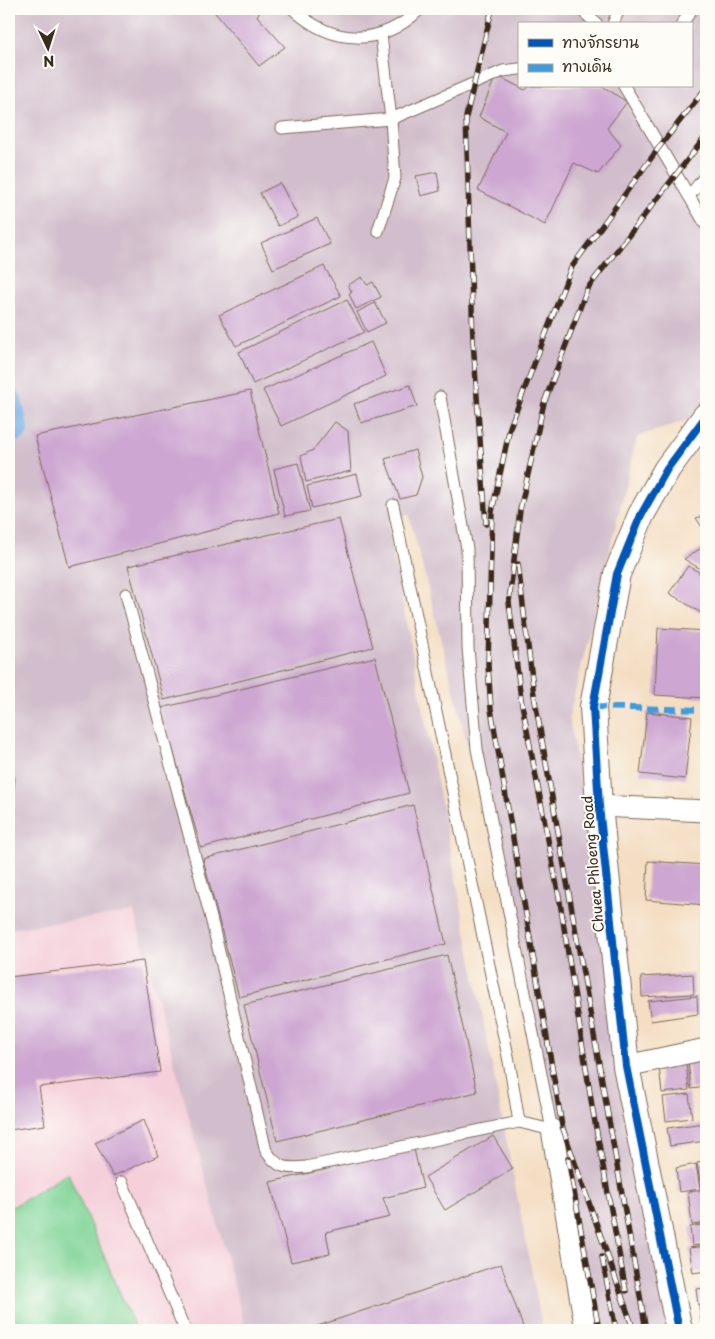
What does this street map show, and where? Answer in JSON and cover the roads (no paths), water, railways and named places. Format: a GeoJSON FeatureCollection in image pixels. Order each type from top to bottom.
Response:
{"type":"FeatureCollection","features":[{"type":"Feature","properties":{"kind":"street","name":"Chuea Phloeng Road"},"geometry":{"type":"LineString","coordinates":[[680,1330],[626,1066],[599,806],[593,707],[617,574],[641,515],[667,469],[706,416]]}},
{"type":"Feature","properties":{"kind":"street"},"geometry":{"type":"LineString","coordinates":[[599,806],[706,811]]}},
{"type":"Feature","properties":{"kind":"street"},"geometry":{"type":"LineString","coordinates":[[626,1066],[706,1049]]}},
{"type":"Feature","properties":{"kind":"street"},"geometry":{"type":"LineString","coordinates":[[552,1130],[586,1330]]}},
{"type":"Feature","properties":{"kind":"lane"},"geometry":{"type":"LineString","coordinates":[[293,9],[308,23],[331,34],[356,38],[381,35],[406,23],[420,9]]}},
{"type":"Feature","properties":{"kind":"lane"},"geometry":{"type":"LineString","coordinates":[[580,9],[595,22]]}},
{"type":"Feature","properties":{"kind":"lane"},"geometry":{"type":"LineString","coordinates":[[614,22],[619,9]]}},
{"type":"Feature","properties":{"kind":"lane"},"geometry":{"type":"LineString","coordinates":[[683,22],[692,9]]}},
{"type":"Feature","properties":{"kind":"lane"},"geometry":{"type":"LineString","coordinates":[[378,231],[395,178],[391,119],[381,35]]}},
{"type":"Feature","properties":{"kind":"lane"},"geometry":{"type":"LineString","coordinates":[[282,128],[391,119],[503,71],[518,68]]}},
{"type":"Feature","properties":{"kind":"lane"},"geometry":{"type":"LineString","coordinates":[[625,88],[706,225]]}},
{"type":"Feature","properties":{"kind":"lane"},"geometry":{"type":"LineString","coordinates":[[690,195],[706,175]]}},
{"type":"Feature","properties":{"kind":"lane"},"geometry":{"type":"LineString","coordinates":[[126,594],[211,918],[266,1151],[276,1164],[290,1169],[306,1167],[519,1122],[552,1130],[477,749],[468,648],[467,549],[440,397]]}},
{"type":"Feature","properties":{"kind":"lane"},"geometry":{"type":"LineString","coordinates":[[393,505],[509,1060],[519,1122]]}},
{"type":"Feature","properties":{"kind":"lane"},"geometry":{"type":"LineString","coordinates":[[122,1182],[185,1330]]}},
{"type":"Feature","properties":{"kind":"waterway"},"geometry":{"type":"LineString","coordinates":[[9,399],[16,429]]}},
{"type":"Feature","properties":{"kind":"railway"},"geometry":{"type":"LineString","coordinates":[[486,524],[473,340],[466,117],[492,9]]}},
{"type":"Feature","properties":{"kind":"railway"},"geometry":{"type":"LineString","coordinates":[[632,1325],[562,1126],[491,709],[488,665],[492,512],[510,427],[571,268],[660,146],[706,88]]}},
{"type":"Feature","properties":{"kind":"railway"},"geometry":{"type":"LineString","coordinates":[[626,1291],[592,1106],[560,902],[521,699],[509,602],[520,510],[544,403],[587,289],[706,136]]}},
{"type":"Feature","properties":{"kind":"railway"},"geometry":{"type":"LineString","coordinates":[[518,564],[534,695],[646,1330]]}},
{"type":"Feature","properties":{"kind":"railway"},"geometry":{"type":"LineString","coordinates":[[568,1158],[599,1330]]}},
{"type":"Feature","properties":{"kind":"railway"},"geometry":{"type":"LineString","coordinates":[[602,1257],[616,1330]]}}]}
